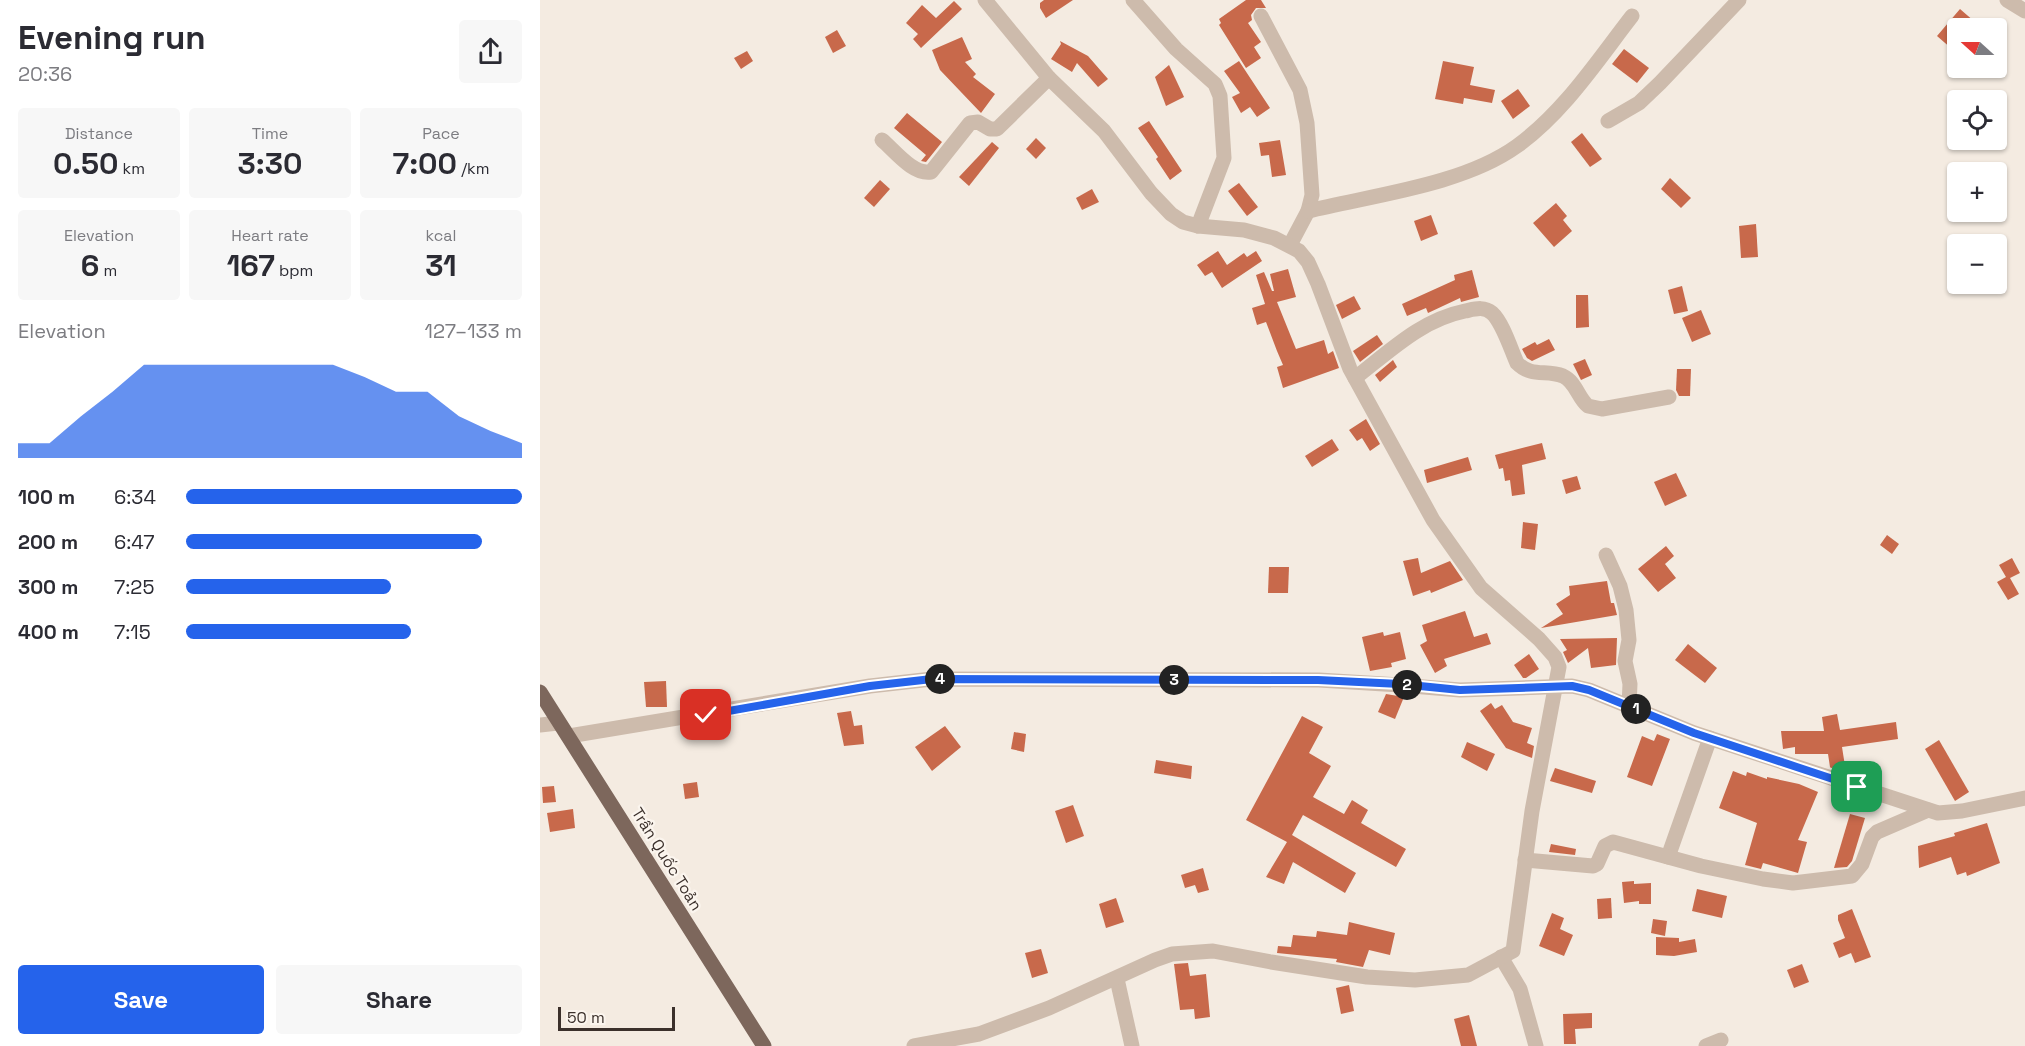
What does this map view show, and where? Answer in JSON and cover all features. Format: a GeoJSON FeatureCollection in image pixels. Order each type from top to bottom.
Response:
{"type":"FeatureCollection","features":[{"type":"Feature","properties":{"kind":"main road","name":"Trần Quốc Toản"},"geometry":{"type":"LineString","coordinates":[[540,692],[764,1046]]}},
{"type":"Feature","properties":{"kind":"street"},"geometry":{"type":"LineString","coordinates":[[914,1046],[979,1034],[1049,1008],[1163,957],[1203,950],[1367,977],[1415,980],[1468,975],[1513,951],[1539,765],[1558,667],[1555,657],[1539,639],[1481,588],[1433,520],[1355,378],[1308,262],[1299,251],[1274,238],[1244,230],[1198,226],[1183,222],[1171,214],[1151,193],[1104,131],[1049,78],[985,0]]}},
{"type":"Feature","properties":{"kind":"street"},"geometry":{"type":"LineString","coordinates":[[1133,0],[1176,49],[1215,84],[1220,96],[1225,153],[1198,226]]}},
{"type":"Feature","properties":{"kind":"street"},"geometry":{"type":"LineString","coordinates":[[1608,120],[1646,96],[1739,0]]}},
{"type":"Feature","properties":{"kind":"street"},"geometry":{"type":"LineString","coordinates":[[2007,0],[2025,12]]}},
{"type":"Feature","properties":{"kind":"street"},"geometry":{"type":"LineString","coordinates":[[1261,16],[1300,90],[1307,123],[1311,195],[1308,211],[1290,245]]}},
{"type":"Feature","properties":{"kind":"street"},"geometry":{"type":"LineString","coordinates":[[1308,211],[1437,181],[1472,169],[1515,147],[1557,111],[1632,16]]}},
{"type":"Feature","properties":{"kind":"street"},"geometry":{"type":"LineString","coordinates":[[882,140],[914,167],[921,171],[931,172],[970,123],[978,122],[990,129],[997,129],[1049,78]]}},
{"type":"Feature","properties":{"kind":"street"},"geometry":{"type":"LineString","coordinates":[[1355,378],[1425,325],[1449,314],[1479,308],[1491,312],[1497,320],[1517,363],[1522,368],[1528,372],[1560,375],[1567,378],[1588,406],[1602,409],[1669,397]]}},
{"type":"Feature","properties":{"kind":"street"},"geometry":{"type":"LineString","coordinates":[[1606,555],[1620,586],[1626,610],[1629,640],[1625,661],[1629,684],[1629,706]]}},
{"type":"Feature","properties":{"kind":"street"},"geometry":{"type":"LineString","coordinates":[[569,736],[870,686],[932,679],[1318,680],[1460,690],[1572,686],[1589,690],[1710,738],[1938,813],[1962,811],[2025,798]]}},
{"type":"Feature","properties":{"kind":"street"},"geometry":{"type":"LineString","coordinates":[[540,724],[558,723]]}},
{"type":"Feature","properties":{"kind":"street"},"geometry":{"type":"LineString","coordinates":[[1668,857],[1710,738]]}},
{"type":"Feature","properties":{"kind":"street"},"geometry":{"type":"LineString","coordinates":[[1525,860],[1593,866],[1597,864],[1605,846],[1613,842],[1743,875],[1793,883],[1846,878],[1857,872],[1872,837],[1877,832],[1928,810]]}},
{"type":"Feature","properties":{"kind":"street"},"geometry":{"type":"LineString","coordinates":[[1501,957],[1520,989],[1536,1046]]}},
{"type":"Feature","properties":{"kind":"street"},"geometry":{"type":"LineString","coordinates":[[1117,979],[1132,1046]]}},
{"type":"Feature","properties":{"kind":"street"},"geometry":{"type":"LineString","coordinates":[[1706,1046],[1721,1040]]}},
{"type":"Feature","properties":{"kind":"building"},"geometry":{"type":"Polygon","coordinates":[[[1044,0],[1073,0],[1046,18],[1040,8],[1040,3],[1044,0]]]}},
{"type":"Feature","properties":{"kind":"building"},"geometry":{"type":"Polygon","coordinates":[[[1246,0],[1261,0],[1266,8],[1256,8],[1251,15],[1252,20],[1248,23],[1261,42],[1254,47],[1261,58],[1246,68],[1219,25],[1221,23],[1219,19],[1246,0]]]}},
{"type":"Feature","properties":{"kind":"building"},"geometry":{"type":"Polygon","coordinates":[[[954,1],[962,9],[921,48],[913,39],[918,34],[906,23],[922,5],[936,18],[954,1]]]}},
{"type":"Feature","properties":{"kind":"building"},"geometry":{"type":"Polygon","coordinates":[[[1960,9],[1970,18],[1952,18],[1960,9]]]}},
{"type":"Feature","properties":{"kind":"building"},"geometry":{"type":"Polygon","coordinates":[[[1947,24],[1947,45],[1937,36],[1947,24]]]}},
{"type":"Feature","properties":{"kind":"building"},"geometry":{"type":"Polygon","coordinates":[[[837,30],[846,46],[833,53],[825,37],[837,30]]]}},
{"type":"Feature","properties":{"kind":"building"},"geometry":{"type":"Polygon","coordinates":[[[962,37],[972,59],[965,62],[976,74],[973,77],[995,94],[981,113],[940,70],[932,50],[962,37]]]}},
{"type":"Feature","properties":{"kind":"building"},"geometry":{"type":"Polygon","coordinates":[[[1060,41],[1088,56],[1108,79],[1098,87],[1077,63],[1072,72],[1051,59],[1061,44],[1060,41]]]}},
{"type":"Feature","properties":{"kind":"building"},"geometry":{"type":"Polygon","coordinates":[[[1624,49],[1649,68],[1637,83],[1612,64],[1624,49]]]}},
{"type":"Feature","properties":{"kind":"building"},"geometry":{"type":"Polygon","coordinates":[[[747,51],[753,61],[741,69],[734,58],[747,51]]]}},
{"type":"Feature","properties":{"kind":"building"},"geometry":{"type":"Polygon","coordinates":[[[1239,61],[1270,108],[1257,117],[1250,107],[1241,113],[1232,97],[1240,93],[1224,71],[1239,61]]]}},
{"type":"Feature","properties":{"kind":"building"},"geometry":{"type":"Polygon","coordinates":[[[1443,61],[1474,67],[1470,85],[1495,90],[1492,103],[1464,98],[1463,104],[1435,99],[1443,61]]]}},
{"type":"Feature","properties":{"kind":"building"},"geometry":{"type":"Polygon","coordinates":[[[1169,65],[1184,97],[1166,106],[1155,77],[1169,65]]]}},
{"type":"Feature","properties":{"kind":"building"},"geometry":{"type":"Polygon","coordinates":[[[1518,89],[1530,106],[1513,119],[1501,101],[1518,89]]]}},
{"type":"Feature","properties":{"kind":"building"},"geometry":{"type":"Polygon","coordinates":[[[907,113],[942,142],[926,162],[921,161],[926,155],[894,128],[907,113]]]}},
{"type":"Feature","properties":{"kind":"building"},"geometry":{"type":"Polygon","coordinates":[[[1149,121],[1182,171],[1170,180],[1156,159],[1158,157],[1138,128],[1149,121]]]}},
{"type":"Feature","properties":{"kind":"building"},"geometry":{"type":"Polygon","coordinates":[[[1582,133],[1602,159],[1590,167],[1571,142],[1582,133]]]}},
{"type":"Feature","properties":{"kind":"building"},"geometry":{"type":"Polygon","coordinates":[[[1036,138],[1046,148],[1036,159],[1026,149],[1036,138]]]}},
{"type":"Feature","properties":{"kind":"building"},"geometry":{"type":"Polygon","coordinates":[[[1280,140],[1286,175],[1272,177],[1269,155],[1261,156],[1259,143],[1280,140]]]}},
{"type":"Feature","properties":{"kind":"building"},"geometry":{"type":"Polygon","coordinates":[[[992,142],[999,148],[969,186],[959,177],[992,142]]]}},
{"type":"Feature","properties":{"kind":"building"},"geometry":{"type":"Polygon","coordinates":[[[1670,178],[1691,198],[1681,208],[1661,189],[1670,178]]]}},
{"type":"Feature","properties":{"kind":"building"},"geometry":{"type":"Polygon","coordinates":[[[880,180],[890,189],[874,207],[864,198],[880,180]]]}},
{"type":"Feature","properties":{"kind":"building"},"geometry":{"type":"Polygon","coordinates":[[[1239,183],[1258,207],[1247,216],[1228,191],[1239,183]]]}},
{"type":"Feature","properties":{"kind":"building"},"geometry":{"type":"Polygon","coordinates":[[[1092,189],[1099,202],[1082,210],[1076,198],[1092,189]]]}},
{"type":"Feature","properties":{"kind":"building"},"geometry":{"type":"Polygon","coordinates":[[[1556,203],[1567,216],[1563,220],[1572,231],[1554,247],[1533,223],[1556,203]]]}},
{"type":"Feature","properties":{"kind":"building"},"geometry":{"type":"Polygon","coordinates":[[[1431,215],[1438,234],[1421,241],[1414,221],[1431,215]]]}},
{"type":"Feature","properties":{"kind":"building"},"geometry":{"type":"Polygon","coordinates":[[[1756,224],[1758,257],[1741,258],[1739,226],[1756,224]]]}},
{"type":"Feature","properties":{"kind":"building"},"geometry":{"type":"Polygon","coordinates":[[[1218,251],[1227,265],[1244,253],[1247,257],[1256,251],[1262,261],[1222,288],[1212,272],[1205,276],[1197,265],[1218,251]]]}},
{"type":"Feature","properties":{"kind":"building"},"geometry":{"type":"Polygon","coordinates":[[[1288,269],[1296,297],[1277,302],[1296,349],[1324,340],[1328,354],[1333,351],[1339,368],[1283,388],[1277,367],[1283,365],[1266,322],[1257,325],[1252,308],[1265,304],[1256,275],[1264,272],[1274,291],[1270,274],[1288,269]]]}},
{"type":"Feature","properties":{"kind":"building"},"geometry":{"type":"Polygon","coordinates":[[[1472,270],[1479,297],[1461,302],[1460,298],[1428,313],[1426,308],[1407,316],[1402,304],[1455,280],[1454,275],[1472,270]]]}},
{"type":"Feature","properties":{"kind":"building"},"geometry":{"type":"Polygon","coordinates":[[[1682,286],[1688,311],[1674,314],[1668,290],[1682,286]]]}},
{"type":"Feature","properties":{"kind":"building"},"geometry":{"type":"Polygon","coordinates":[[[1576,295],[1588,295],[1589,327],[1576,328],[1576,295]]]}},
{"type":"Feature","properties":{"kind":"building"},"geometry":{"type":"Polygon","coordinates":[[[1354,296],[1361,309],[1342,319],[1336,305],[1354,296]]]}},
{"type":"Feature","properties":{"kind":"building"},"geometry":{"type":"Polygon","coordinates":[[[1701,310],[1711,334],[1692,342],[1682,318],[1701,310]]]}},
{"type":"Feature","properties":{"kind":"building"},"geometry":{"type":"Polygon","coordinates":[[[1377,335],[1383,344],[1360,362],[1353,351],[1377,335]]]}},
{"type":"Feature","properties":{"kind":"building"},"geometry":{"type":"Polygon","coordinates":[[[1549,339],[1555,350],[1532,361],[1527,358],[1522,349],[1535,342],[1537,345],[1549,339]]]}},
{"type":"Feature","properties":{"kind":"building"},"geometry":{"type":"Polygon","coordinates":[[[1585,359],[1592,375],[1581,380],[1573,364],[1585,359]]]}},
{"type":"Feature","properties":{"kind":"building"},"geometry":{"type":"Polygon","coordinates":[[[1393,360],[1397,367],[1380,382],[1375,375],[1393,360]]]}},
{"type":"Feature","properties":{"kind":"building"},"geometry":{"type":"Polygon","coordinates":[[[1677,369],[1691,369],[1690,396],[1679,396],[1676,390],[1677,369]]]}},
{"type":"Feature","properties":{"kind":"building"},"geometry":{"type":"Polygon","coordinates":[[[1366,419],[1380,444],[1370,451],[1362,438],[1357,441],[1349,430],[1366,419]]]}},
{"type":"Feature","properties":{"kind":"building"},"geometry":{"type":"Polygon","coordinates":[[[1332,439],[1339,450],[1312,467],[1305,456],[1332,439]]]}},
{"type":"Feature","properties":{"kind":"building"},"geometry":{"type":"Polygon","coordinates":[[[1542,443],[1546,459],[1522,465],[1525,494],[1512,496],[1510,480],[1505,481],[1503,468],[1499,469],[1495,455],[1542,443]]]}},
{"type":"Feature","properties":{"kind":"building"},"geometry":{"type":"Polygon","coordinates":[[[1468,457],[1472,470],[1427,483],[1424,470],[1468,457]]]}},
{"type":"Feature","properties":{"kind":"building"},"geometry":{"type":"Polygon","coordinates":[[[1676,473],[1687,496],[1665,506],[1654,482],[1676,473]]]}},
{"type":"Feature","properties":{"kind":"building"},"geometry":{"type":"Polygon","coordinates":[[[1577,476],[1581,489],[1566,494],[1562,480],[1577,476]]]}},
{"type":"Feature","properties":{"kind":"building"},"geometry":{"type":"Polygon","coordinates":[[[1523,522],[1538,524],[1535,550],[1521,548],[1523,522]]]}},
{"type":"Feature","properties":{"kind":"building"},"geometry":{"type":"Polygon","coordinates":[[[1887,535],[1899,544],[1892,554],[1880,545],[1887,535]]]}},
{"type":"Feature","properties":{"kind":"building"},"geometry":{"type":"Polygon","coordinates":[[[1666,546],[1674,556],[1665,564],[1676,578],[1658,592],[1638,569],[1666,546]]]}},
{"type":"Feature","properties":{"kind":"building"},"geometry":{"type":"Polygon","coordinates":[[[1418,558],[1421,573],[1450,561],[1463,580],[1431,593],[1430,590],[1413,596],[1403,561],[1418,558]]]}},
{"type":"Feature","properties":{"kind":"building"},"geometry":{"type":"Polygon","coordinates":[[[2012,558],[2020,573],[2010,578],[2019,594],[2008,600],[1997,582],[2006,577],[1999,565],[2012,558]]]}},
{"type":"Feature","properties":{"kind":"building"},"geometry":{"type":"Polygon","coordinates":[[[1269,567],[1289,567],[1288,593],[1268,593],[1269,567]]]}},
{"type":"Feature","properties":{"kind":"building"},"geometry":{"type":"Polygon","coordinates":[[[1607,581],[1611,603],[1614,603],[1617,615],[1541,628],[1563,614],[1556,604],[1570,595],[1569,586],[1607,581]]]}},
{"type":"Feature","properties":{"kind":"building"},"geometry":{"type":"Polygon","coordinates":[[[1465,611],[1474,637],[1487,633],[1491,644],[1444,659],[1447,666],[1435,673],[1420,645],[1427,641],[1422,625],[1465,611]]]}},
{"type":"Feature","properties":{"kind":"building"},"geometry":{"type":"Polygon","coordinates":[[[1383,632],[1384,636],[1400,632],[1406,659],[1391,663],[1392,667],[1370,671],[1362,637],[1383,632]]]}},
{"type":"Feature","properties":{"kind":"building"},"geometry":{"type":"Polygon","coordinates":[[[1617,638],[1616,665],[1591,668],[1588,648],[1568,663],[1563,652],[1567,650],[1560,639],[1617,638]]]}},
{"type":"Feature","properties":{"kind":"building"},"geometry":{"type":"Polygon","coordinates":[[[1688,644],[1717,668],[1705,683],[1675,660],[1688,644]]]}},
{"type":"Feature","properties":{"kind":"building"},"geometry":{"type":"Polygon","coordinates":[[[1529,654],[1539,669],[1523,678],[1514,665],[1529,654]]]}},
{"type":"Feature","properties":{"kind":"building"},"geometry":{"type":"Polygon","coordinates":[[[666,681],[667,707],[646,707],[644,682],[666,681]]]}},
{"type":"Feature","properties":{"kind":"building"},"geometry":{"type":"Polygon","coordinates":[[[1386,694],[1404,697],[1395,719],[1378,712],[1386,694]]]}},
{"type":"Feature","properties":{"kind":"building"},"geometry":{"type":"Polygon","coordinates":[[[1491,703],[1495,709],[1502,705],[1513,722],[1532,728],[1527,743],[1534,746],[1532,758],[1506,748],[1480,711],[1491,703]]]}},
{"type":"Feature","properties":{"kind":"building"},"geometry":{"type":"Polygon","coordinates":[[[851,711],[854,726],[862,725],[864,744],[844,746],[837,713],[851,711]]]}},
{"type":"Feature","properties":{"kind":"building"},"geometry":{"type":"Polygon","coordinates":[[[1837,714],[1840,730],[1896,722],[1898,739],[1842,747],[1845,766],[1831,768],[1828,754],[1795,754],[1795,747],[1783,749],[1781,731],[1824,731],[1822,717],[1837,714]]]}},
{"type":"Feature","properties":{"kind":"building"},"geometry":{"type":"Polygon","coordinates":[[[1302,716],[1323,727],[1309,753],[1331,766],[1313,797],[1344,814],[1352,800],[1368,810],[1361,823],[1406,849],[1396,867],[1303,815],[1292,835],[1356,873],[1345,893],[1293,862],[1284,884],[1266,877],[1287,842],[1246,820],[1302,716]]]}},
{"type":"Feature","properties":{"kind":"building"},"geometry":{"type":"Polygon","coordinates":[[[945,726],[961,747],[932,771],[915,747],[945,726]]]}},
{"type":"Feature","properties":{"kind":"building"},"geometry":{"type":"Polygon","coordinates":[[[1014,732],[1026,734],[1024,752],[1011,749],[1014,732]]]}},
{"type":"Feature","properties":{"kind":"building"},"geometry":{"type":"Polygon","coordinates":[[[1657,734],[1670,739],[1652,786],[1627,777],[1642,736],[1654,741],[1657,734]]]}},
{"type":"Feature","properties":{"kind":"building"},"geometry":{"type":"Polygon","coordinates":[[[1939,740],[1969,792],[1955,801],[1925,749],[1939,740]]]}},
{"type":"Feature","properties":{"kind":"building"},"geometry":{"type":"Polygon","coordinates":[[[1467,742],[1495,754],[1487,771],[1461,757],[1467,742]]]}},
{"type":"Feature","properties":{"kind":"building"},"geometry":{"type":"Polygon","coordinates":[[[1156,760],[1192,766],[1191,779],[1154,773],[1156,760]]]}},
{"type":"Feature","properties":{"kind":"building"},"geometry":{"type":"Polygon","coordinates":[[[1555,768],[1596,781],[1592,793],[1550,781],[1555,768]]]}},
{"type":"Feature","properties":{"kind":"building"},"geometry":{"type":"Polygon","coordinates":[[[1733,771],[1746,776],[1747,772],[1767,779],[1767,777],[1799,784],[1818,792],[1798,840],[1807,842],[1798,873],[1763,863],[1761,869],[1745,865],[1757,823],[1719,808],[1733,771]]]}},
{"type":"Feature","properties":{"kind":"building"},"geometry":{"type":"Polygon","coordinates":[[[697,782],[699,797],[685,799],[683,784],[697,782]]]}},
{"type":"Feature","properties":{"kind":"building"},"geometry":{"type":"Polygon","coordinates":[[[554,786],[556,802],[543,803],[542,787],[554,786]]]}},
{"type":"Feature","properties":{"kind":"building"},"geometry":{"type":"Polygon","coordinates":[[[1073,805],[1084,836],[1066,843],[1055,811],[1073,805]]]}},
{"type":"Feature","properties":{"kind":"building"},"geometry":{"type":"Polygon","coordinates":[[[573,809],[575,828],[550,832],[547,813],[573,809]]]}},
{"type":"Feature","properties":{"kind":"building"},"geometry":{"type":"Polygon","coordinates":[[[1850,814],[1865,818],[1852,861],[1847,867],[1834,868],[1850,814]]]}},
{"type":"Feature","properties":{"kind":"building"},"geometry":{"type":"Polygon","coordinates":[[[1987,823],[2000,863],[1967,876],[1966,872],[1957,875],[1951,857],[1919,868],[1918,846],[1955,836],[1954,833],[1987,823]]]}},
{"type":"Feature","properties":{"kind":"building"},"geometry":{"type":"Polygon","coordinates":[[[1551,844],[1576,849],[1575,855],[1549,852],[1551,844]]]}},
{"type":"Feature","properties":{"kind":"building"},"geometry":{"type":"Polygon","coordinates":[[[1203,868],[1209,890],[1198,893],[1195,885],[1185,888],[1181,875],[1203,868]]]}},
{"type":"Feature","properties":{"kind":"building"},"geometry":{"type":"Polygon","coordinates":[[[1634,881],[1634,884],[1651,883],[1651,904],[1639,904],[1639,901],[1624,903],[1622,882],[1634,881]]]}},
{"type":"Feature","properties":{"kind":"building"},"geometry":{"type":"Polygon","coordinates":[[[1697,889],[1727,896],[1722,918],[1692,911],[1697,889]]]}},
{"type":"Feature","properties":{"kind":"building"},"geometry":{"type":"Polygon","coordinates":[[[1116,898],[1124,922],[1106,928],[1099,904],[1116,898]]]}},
{"type":"Feature","properties":{"kind":"building"},"geometry":{"type":"Polygon","coordinates":[[[1611,898],[1612,918],[1598,919],[1597,899],[1611,898]]]}},
{"type":"Feature","properties":{"kind":"building"},"geometry":{"type":"Polygon","coordinates":[[[1852,909],[1871,957],[1855,963],[1851,953],[1839,958],[1833,943],[1845,938],[1838,915],[1852,909]]]}},
{"type":"Feature","properties":{"kind":"building"},"geometry":{"type":"Polygon","coordinates":[[[1552,913],[1564,918],[1560,929],[1573,935],[1564,956],[1539,946],[1552,913]]]}},
{"type":"Feature","properties":{"kind":"building"},"geometry":{"type":"Polygon","coordinates":[[[1653,919],[1667,921],[1665,936],[1651,933],[1653,919]]]}},
{"type":"Feature","properties":{"kind":"building"},"geometry":{"type":"Polygon","coordinates":[[[1349,922],[1395,933],[1390,955],[1369,950],[1363,967],[1336,962],[1337,959],[1277,953],[1278,946],[1291,947],[1293,935],[1316,937],[1317,931],[1347,935],[1349,922]]]}},
{"type":"Feature","properties":{"kind":"building"},"geometry":{"type":"Polygon","coordinates":[[[1656,937],[1679,938],[1679,942],[1695,939],[1697,952],[1674,956],[1656,955],[1656,937]]]}},
{"type":"Feature","properties":{"kind":"building"},"geometry":{"type":"Polygon","coordinates":[[[1041,949],[1048,973],[1032,978],[1025,953],[1041,949]]]}},
{"type":"Feature","properties":{"kind":"building"},"geometry":{"type":"Polygon","coordinates":[[[1188,963],[1190,976],[1206,974],[1210,1017],[1195,1019],[1194,1009],[1180,1010],[1174,964],[1188,963]]]}},
{"type":"Feature","properties":{"kind":"building"},"geometry":{"type":"Polygon","coordinates":[[[1802,964],[1809,982],[1794,988],[1787,970],[1802,964]]]}},
{"type":"Feature","properties":{"kind":"building"},"geometry":{"type":"Polygon","coordinates":[[[1349,985],[1354,1011],[1341,1014],[1336,988],[1349,985]]]}},
{"type":"Feature","properties":{"kind":"building"},"geometry":{"type":"Polygon","coordinates":[[[1592,1013],[1592,1028],[1575,1029],[1576,1044],[1564,1044],[1563,1014],[1592,1013]]]}},
{"type":"Feature","properties":{"kind":"building"},"geometry":{"type":"Polygon","coordinates":[[[1469,1015],[1477,1046],[1461,1046],[1454,1019],[1469,1015]]]}},
{"type":"Feature","properties":{"kind":"route"},"geometry":{"type":"LineString","coordinates":[[706,715],[870,686],[932,679],[1318,680],[1460,690],[1572,686],[1589,690],[1694,733],[1857,787]]}}]}
